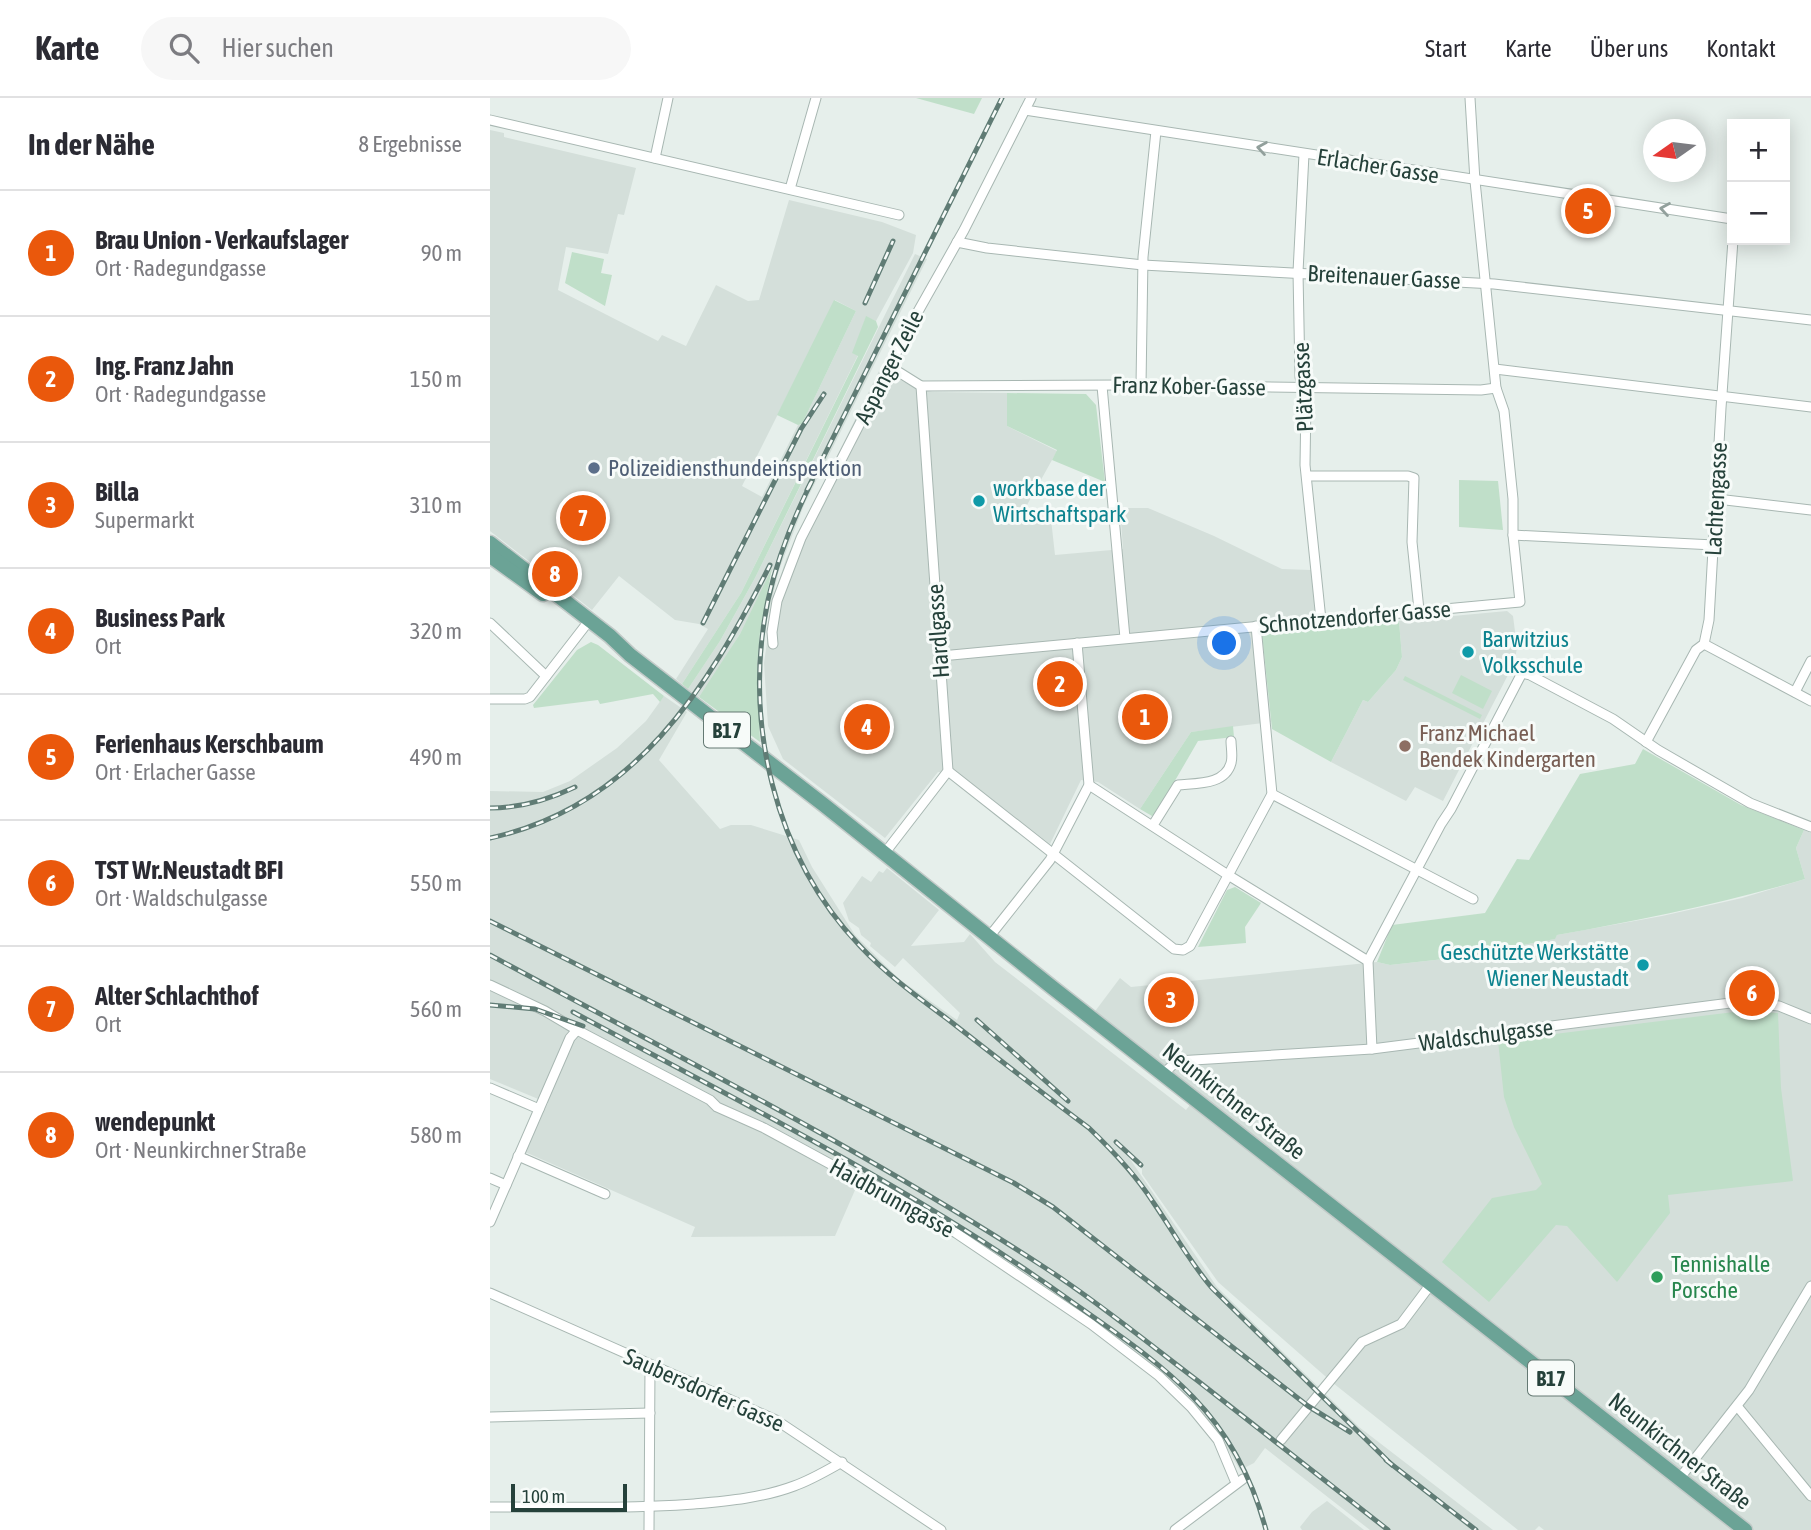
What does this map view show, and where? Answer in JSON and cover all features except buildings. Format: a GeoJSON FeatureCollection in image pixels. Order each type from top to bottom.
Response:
{"type":"FeatureCollection","features":[{"type":"Feature","properties":{"kind":"main road","name":"Neunkirchner Straße"},"geometry":{"type":"LineString","coordinates":[[490,543],[610,636],[630,655]]}},
{"type":"Feature","properties":{"kind":"main road","name":"Neunkirchner Straße"},"geometry":{"type":"LineString","coordinates":[[490,556],[630,655],[1745,1530]]}},
{"type":"Feature","properties":{"kind":"street"},"geometry":{"type":"LineString","coordinates":[[655,158],[668,98]]}},
{"type":"Feature","properties":{"kind":"street"},"geometry":{"type":"LineString","coordinates":[[790,189],[816,98]]}},
{"type":"Feature","properties":{"kind":"street","name":"Aspanger Zeile"},"geometry":{"type":"LineString","coordinates":[[773,644],[777,601],[789,564],[889,366],[1031,98]]}},
{"type":"Feature","properties":{"kind":"street"},"geometry":{"type":"LineString","coordinates":[[1470,98],[1475,181],[1496,387],[1504,411],[1513,499],[1513,536],[1714,545]]}},
{"type":"Feature","properties":{"kind":"street","name":"Erlacher Gasse"},"geometry":{"type":"LineString","coordinates":[[1025,110],[1727,218]]}},
{"type":"Feature","properties":{"kind":"street"},"geometry":{"type":"LineString","coordinates":[[490,120],[899,215]]}},
{"type":"Feature","properties":{"kind":"street"},"geometry":{"type":"LineString","coordinates":[[1141,385],[1143,265],[1156,131]]}},
{"type":"Feature","properties":{"kind":"street","name":"Plätzgasse"},"geometry":{"type":"LineString","coordinates":[[1304,154],[1298,272],[1300,377],[1306,400],[1307,476],[1321,620]]}},
{"type":"Feature","properties":{"kind":"street","name":"Breitenauer Gasse"},"geometry":{"type":"LineString","coordinates":[[957,242],[987,248],[1143,265],[1486,283],[1811,320]]}},
{"type":"Feature","properties":{"kind":"street","name":"Lachtengasse"},"geometry":{"type":"LineString","coordinates":[[1646,742],[1696,650],[1704,644],[1709,620],[1733,245]]}},
{"type":"Feature","properties":{"kind":"street"},"geometry":{"type":"LineString","coordinates":[[889,366],[921,386]]}},
{"type":"Feature","properties":{"kind":"street"},"geometry":{"type":"LineString","coordinates":[[1495,369],[1811,407]]}},
{"type":"Feature","properties":{"kind":"street","name":"Franz Kober-Gasse"},"geometry":{"type":"LineString","coordinates":[[921,386],[1141,385],[1481,390],[1496,387]]}},
{"type":"Feature","properties":{"kind":"street","name":"Hardlgasse"},"geometry":{"type":"LineString","coordinates":[[921,386],[948,771]]}},
{"type":"Feature","properties":{"kind":"street"},"geometry":{"type":"LineString","coordinates":[[1102,386],[1125,638]]}},
{"type":"Feature","properties":{"kind":"street"},"geometry":{"type":"LineString","coordinates":[[1307,476],[1414,478],[1412,542],[1419,610]]}},
{"type":"Feature","properties":{"kind":"street"},"geometry":{"type":"LineString","coordinates":[[1717,499],[1811,510]]}},
{"type":"Feature","properties":{"kind":"street","name":"Schnotzendorfer Gasse"},"geometry":{"type":"LineString","coordinates":[[940,656],[1520,602],[1513,536]]}},
{"type":"Feature","properties":{"kind":"street"},"geometry":{"type":"LineString","coordinates":[[490,623],[546,677]]}},
{"type":"Feature","properties":{"kind":"street"},"geometry":{"type":"LineString","coordinates":[[490,699],[530,697],[586,626]]}},
{"type":"Feature","properties":{"kind":"street"},"geometry":{"type":"LineString","coordinates":[[884,853],[948,771],[1174,949],[1183,950],[1190,946],[1272,794],[1256,626]]}},
{"type":"Feature","properties":{"kind":"street"},"geometry":{"type":"LineString","coordinates":[[989,937],[1054,855],[1089,785],[1077,643]]}},
{"type":"Feature","properties":{"kind":"street"},"geometry":{"type":"LineString","coordinates":[[1704,644],[1811,701]]}},
{"type":"Feature","properties":{"kind":"street"},"geometry":{"type":"LineString","coordinates":[[1795,692],[1811,661]]}},
{"type":"Feature","properties":{"kind":"street"},"geometry":{"type":"LineString","coordinates":[[1373,1049],[1368,961],[1522,673],[1613,719],[1646,742],[1750,803],[1811,828]]}},
{"type":"Feature","properties":{"kind":"street"},"geometry":{"type":"LineString","coordinates":[[1153,825],[1178,785],[1213,782],[1226,773],[1232,762],[1231,741]]}},
{"type":"Feature","properties":{"kind":"street"},"geometry":{"type":"LineString","coordinates":[[1089,785],[1228,876],[1368,961]]}},
{"type":"Feature","properties":{"kind":"street"},"geometry":{"type":"LineString","coordinates":[[1272,794],[1473,900]]}},
{"type":"Feature","properties":{"kind":"street","name":"Haidbrunngasse"},"geometry":{"type":"LineString","coordinates":[[490,985],[545,1011],[710,1100],[717,1107],[883,1189],[1036,1286],[1149,1369],[1191,1407],[1218,1440],[1240,1481],[1175,1530]]}},
{"type":"Feature","properties":{"kind":"street","name":"Waldschulgasse"},"geometry":{"type":"LineString","coordinates":[[1162,1074],[1177,1061],[1373,1049],[1738,1002],[1779,1006],[1811,1018]]}},
{"type":"Feature","properties":{"kind":"street"},"geometry":{"type":"LineString","coordinates":[[490,1222],[570,1038],[577,1030]]}},
{"type":"Feature","properties":{"kind":"street"},"geometry":{"type":"LineString","coordinates":[[490,1088],[539,1109]]}},
{"type":"Feature","properties":{"kind":"street"},"geometry":{"type":"LineString","coordinates":[[518,1156],[605,1194]]}},
{"type":"Feature","properties":{"kind":"street"},"geometry":{"type":"LineString","coordinates":[[490,1178],[506,1185]]}},
{"type":"Feature","properties":{"kind":"street"},"geometry":{"type":"LineString","coordinates":[[1281,1440],[1362,1342],[1401,1324],[1431,1284]]}},
{"type":"Feature","properties":{"kind":"street"},"geometry":{"type":"LineString","coordinates":[[1679,1479],[1749,1390],[1811,1286]]}},
{"type":"Feature","properties":{"kind":"street","name":"Saubersdorfer Gasse"},"geometry":{"type":"LineString","coordinates":[[490,1293],[776,1420],[941,1530]]}},
{"type":"Feature","properties":{"kind":"street"},"geometry":{"type":"LineString","coordinates":[[649,1530],[650,1366]]}},
{"type":"Feature","properties":{"kind":"street"},"geometry":{"type":"LineString","coordinates":[[1737,1406],[1811,1496]]}},
{"type":"Feature","properties":{"kind":"street"},"geometry":{"type":"LineString","coordinates":[[490,1417],[650,1413]]}},
{"type":"Feature","properties":{"kind":"street"},"geometry":{"type":"LineString","coordinates":[[490,1507],[649,1507],[717,1502],[761,1496],[792,1487],[817,1477],[842,1462]]}},
{"type":"Feature","properties":{"kind":"shaded area"},"geometry":{"type":"Polygon","coordinates":[[[490,130],[504,133],[504,137],[636,168],[624,215],[618,214],[608,254],[566,247],[558,290],[658,341],[662,335],[686,346],[716,285],[748,301],[759,300],[789,200],[882,222],[916,235],[913,253],[876,321],[866,317],[853,353],[858,355],[741,593],[682,684],[676,679],[708,629],[699,624],[675,620],[619,576],[592,610],[490,531],[490,130]],[[835,300],[742,486],[762,497],[798,425],[802,424],[856,311],[835,300]]]}},
{"type":"Feature","properties":{"kind":"shaded area"},"geometry":{"type":"Polygon","coordinates":[[[915,254],[927,259],[804,505],[779,570],[764,632],[762,701],[766,742],[760,742],[757,666],[760,632],[773,569],[740,634],[712,679],[699,697],[688,689],[720,641],[755,578],[915,254]]]}},
{"type":"Feature","properties":{"kind":"shaded area"},"geometry":{"type":"Polygon","coordinates":[[[880,369],[915,388],[932,392],[1007,393],[1007,426],[1057,451],[1017,523],[1051,519],[1055,555],[1123,549],[1120,508],[1148,508],[1282,569],[1311,570],[1317,629],[1262,634],[1271,722],[1191,732],[1140,809],[1098,782],[1081,780],[1050,844],[961,775],[938,772],[885,838],[783,759],[768,726],[764,663],[773,600],[786,559],[880,369]]]}},
{"type":"Feature","properties":{"kind":"shaded area"},"geometry":{"type":"Polygon","coordinates":[[[1507,611],[1513,616],[1517,647],[1515,660],[1510,659],[1507,669],[1510,671],[1443,801],[1415,787],[1406,801],[1331,762],[1363,700],[1368,702],[1396,670],[1402,657],[1399,621],[1507,611]]]}},
{"type":"Feature","properties":{"kind":"shaded area"},"geometry":{"type":"Polygon","coordinates":[[[664,696],[687,712],[659,760],[720,829],[731,825],[751,825],[799,840],[812,867],[855,935],[899,979],[957,1020],[960,1013],[903,958],[895,967],[870,946],[871,943],[861,935],[859,928],[849,921],[843,903],[862,876],[871,882],[879,871],[883,873],[887,868],[939,910],[911,946],[964,942],[970,934],[995,962],[1186,1110],[1193,1101],[1093,1014],[1120,978],[1131,987],[1377,962],[1390,965],[1453,958],[1554,939],[1557,935],[1742,898],[1805,879],[1796,848],[1804,830],[1811,833],[1811,1530],[1544,1530],[1539,1526],[1535,1530],[1518,1530],[1333,1383],[1218,1282],[1142,1174],[1142,1169],[1130,1159],[1217,1287],[1359,1427],[1493,1530],[1370,1530],[1265,1448],[1254,1463],[1240,1470],[1199,1409],[1160,1370],[1042,1283],[862,1174],[835,1236],[691,1237],[695,1227],[525,1152],[548,1103],[490,1079],[490,791],[543,792],[570,781],[617,748],[646,721],[664,696]]]}},
{"type":"Feature","properties":{"kind":"shaded area"},"geometry":{"type":"Polygon","coordinates":[[[1327,1501],[1364,1530],[1302,1530],[1300,1527],[1312,1512],[1327,1501]]]}},
{"type":"Feature","properties":{"kind":"green space"},"geometry":{"type":"Polygon","coordinates":[[[916,98],[982,98],[974,114],[916,98]]]}},
{"type":"Feature","properties":{"kind":"green space"},"geometry":{"type":"Polygon","coordinates":[[[572,252],[604,259],[601,273],[612,275],[605,306],[565,283],[572,252]]]}},
{"type":"Feature","properties":{"kind":"green space"},"geometry":{"type":"Polygon","coordinates":[[[834,300],[856,311],[802,424],[798,425],[777,415],[834,300]]]}},
{"type":"Feature","properties":{"kind":"green space"},"geometry":{"type":"Polygon","coordinates":[[[866,316],[876,321],[878,327],[755,578],[720,641],[688,689],[682,684],[741,593],[858,356],[852,353],[866,316]]]}},
{"type":"Feature","properties":{"kind":"green space"},"geometry":{"type":"Polygon","coordinates":[[[1007,393],[1086,394],[1096,405],[1105,482],[1052,460],[1057,450],[1007,426],[1007,393]]]}},
{"type":"Feature","properties":{"kind":"green space"},"geometry":{"type":"Polygon","coordinates":[[[1459,480],[1498,481],[1503,530],[1459,527],[1459,480]]]}},
{"type":"Feature","properties":{"kind":"green space"},"geometry":{"type":"Polygon","coordinates":[[[772,568],[760,632],[757,666],[760,742],[699,697],[740,634],[772,568]]]}},
{"type":"Feature","properties":{"kind":"green space"},"geometry":{"type":"Polygon","coordinates":[[[1399,621],[1402,657],[1396,670],[1368,702],[1363,700],[1331,762],[1272,729],[1262,634],[1399,621]]]}},
{"type":"Feature","properties":{"kind":"green space"},"geometry":{"type":"Polygon","coordinates":[[[591,642],[664,696],[660,702],[653,694],[600,704],[598,700],[534,708],[533,705],[577,650],[591,642]]]}},
{"type":"Feature","properties":{"kind":"green space"},"geometry":{"type":"Polygon","coordinates":[[[1461,675],[1492,691],[1483,709],[1452,693],[1461,675]]]}},
{"type":"Feature","properties":{"kind":"green space"},"geometry":{"type":"Polygon","coordinates":[[[1405,676],[1482,715],[1480,719],[1403,680],[1405,676]]]}},
{"type":"Feature","properties":{"kind":"green space"},"geometry":{"type":"Polygon","coordinates":[[[1233,726],[1234,737],[1198,741],[1155,815],[1140,809],[1191,732],[1233,726]]]}},
{"type":"Feature","properties":{"kind":"green space"},"geometry":{"type":"Polygon","coordinates":[[[1643,749],[1741,805],[1804,830],[1796,848],[1805,879],[1682,910],[1557,935],[1555,939],[1453,958],[1390,965],[1377,962],[1392,925],[1485,913],[1517,859],[1529,860],[1580,774],[1635,764],[1643,749]]]}},
{"type":"Feature","properties":{"kind":"green space"},"geometry":{"type":"Polygon","coordinates":[[[1235,887],[1261,903],[1245,927],[1246,943],[1198,947],[1227,890],[1235,887]]]}},
{"type":"Feature","properties":{"kind":"green space"},"geometry":{"type":"Polygon","coordinates":[[[1742,1011],[1778,1013],[1781,1088],[1793,1181],[1668,1195],[1670,1213],[1617,1282],[1567,1226],[1556,1225],[1489,1302],[1442,1262],[1492,1198],[1536,1190],[1542,1184],[1514,1127],[1504,1097],[1498,1041],[1742,1011]]]}},
{"type":"Feature","properties":{"kind":"railway"},"geometry":{"type":"LineString","coordinates":[[807,490],[1002,98]]}},
{"type":"Feature","properties":{"kind":"railway"},"geometry":{"type":"LineString","coordinates":[[865,303],[893,241]]}},
{"type":"Feature","properties":{"kind":"railway"},"geometry":{"type":"LineString","coordinates":[[703,623],[801,429],[824,394]]}},
{"type":"Feature","properties":{"kind":"railway"},"geometry":{"type":"LineString","coordinates":[[812,481],[786,539],[768,600],[761,646],[760,692],[763,739],[772,785],[787,829],[806,871],[830,910],[881,967],[1089,1128],[1107,1145],[1139,1182],[1188,1257],[1212,1288],[1392,1465]]}},
{"type":"Feature","properties":{"kind":"railway"},"geometry":{"type":"LineString","coordinates":[[490,838],[541,822],[586,800],[626,770],[661,736],[720,655],[770,565]]}},
{"type":"Feature","properties":{"kind":"railway"},"geometry":{"type":"LineString","coordinates":[[490,808],[534,802],[575,787]]}},
{"type":"Feature","properties":{"kind":"railway"},"geometry":{"type":"LineString","coordinates":[[490,921],[1014,1183],[1053,1207],[1308,1406],[1350,1432]]}},
{"type":"Feature","properties":{"kind":"railway"},"geometry":{"type":"LineString","coordinates":[[490,955],[841,1145],[1047,1269],[1198,1381],[1388,1530]]}},
{"type":"Feature","properties":{"kind":"railway"},"geometry":{"type":"LineString","coordinates":[[490,1005],[535,1009],[583,1026]]}},
{"type":"Feature","properties":{"kind":"railway"},"geometry":{"type":"LineString","coordinates":[[573,1012],[887,1183],[1009,1258],[1133,1345],[1179,1383],[1218,1426],[1247,1476],[1266,1530]]}},
{"type":"Feature","properties":{"kind":"railway"},"geometry":{"type":"LineString","coordinates":[[977,1020],[1068,1101]]}},
{"type":"Feature","properties":{"kind":"railway"},"geometry":{"type":"LineString","coordinates":[[1116,1142],[1141,1165]]}},
{"type":"Feature","properties":{"kind":"railway"},"geometry":{"type":"LineString","coordinates":[[1386,1460],[1476,1530]]}},
{"type":"Feature","properties":{"kind":"place","name":"Ferienhaus Kerschbaum"},"geometry":{"type":"Point","coordinates":[1588,211]}},
{"type":"Feature","properties":{"kind":"place","name":"Polizeidiensthundeinspektion"},"geometry":{"type":"Point","coordinates":[594,468]}},
{"type":"Feature","properties":{"kind":"place","name":"workbase der Wirtschaftspark"},"geometry":{"type":"Point","coordinates":[979,501]}},
{"type":"Feature","properties":{"kind":"place","name":"Alter Schlachthof"},"geometry":{"type":"Point","coordinates":[583,518]}},
{"type":"Feature","properties":{"kind":"place","name":"wendepunkt"},"geometry":{"type":"Point","coordinates":[555,574]}},
{"type":"Feature","properties":{"kind":"place","name":"Barwitzius Volksschule"},"geometry":{"type":"Point","coordinates":[1468,652]}},
{"type":"Feature","properties":{"kind":"place","name":"Ing. Franz Jahn"},"geometry":{"type":"Point","coordinates":[1060,684]}},
{"type":"Feature","properties":{"kind":"place","name":"Brau Union - Verkaufslager"},"geometry":{"type":"Point","coordinates":[1145,717]}},
{"type":"Feature","properties":{"kind":"place","name":"Business Park"},"geometry":{"type":"Point","coordinates":[867,727]}},
{"type":"Feature","properties":{"kind":"place","name":"Franz Michael Bendek Kindergarten"},"geometry":{"type":"Point","coordinates":[1405,746]}},
{"type":"Feature","properties":{"kind":"place","name":"Geschützte Werkstätte Wiener Neustadt"},"geometry":{"type":"Point","coordinates":[1643,965]}},
{"type":"Feature","properties":{"kind":"place","name":"TST Wr.Neustadt BFI"},"geometry":{"type":"Point","coordinates":[1752,993]}},
{"type":"Feature","properties":{"kind":"place","name":"Billa"},"geometry":{"type":"Point","coordinates":[1171,1000]}},
{"type":"Feature","properties":{"kind":"place","name":"Tennishalle Porsche"},"geometry":{"type":"Point","coordinates":[1657,1277]}}]}
